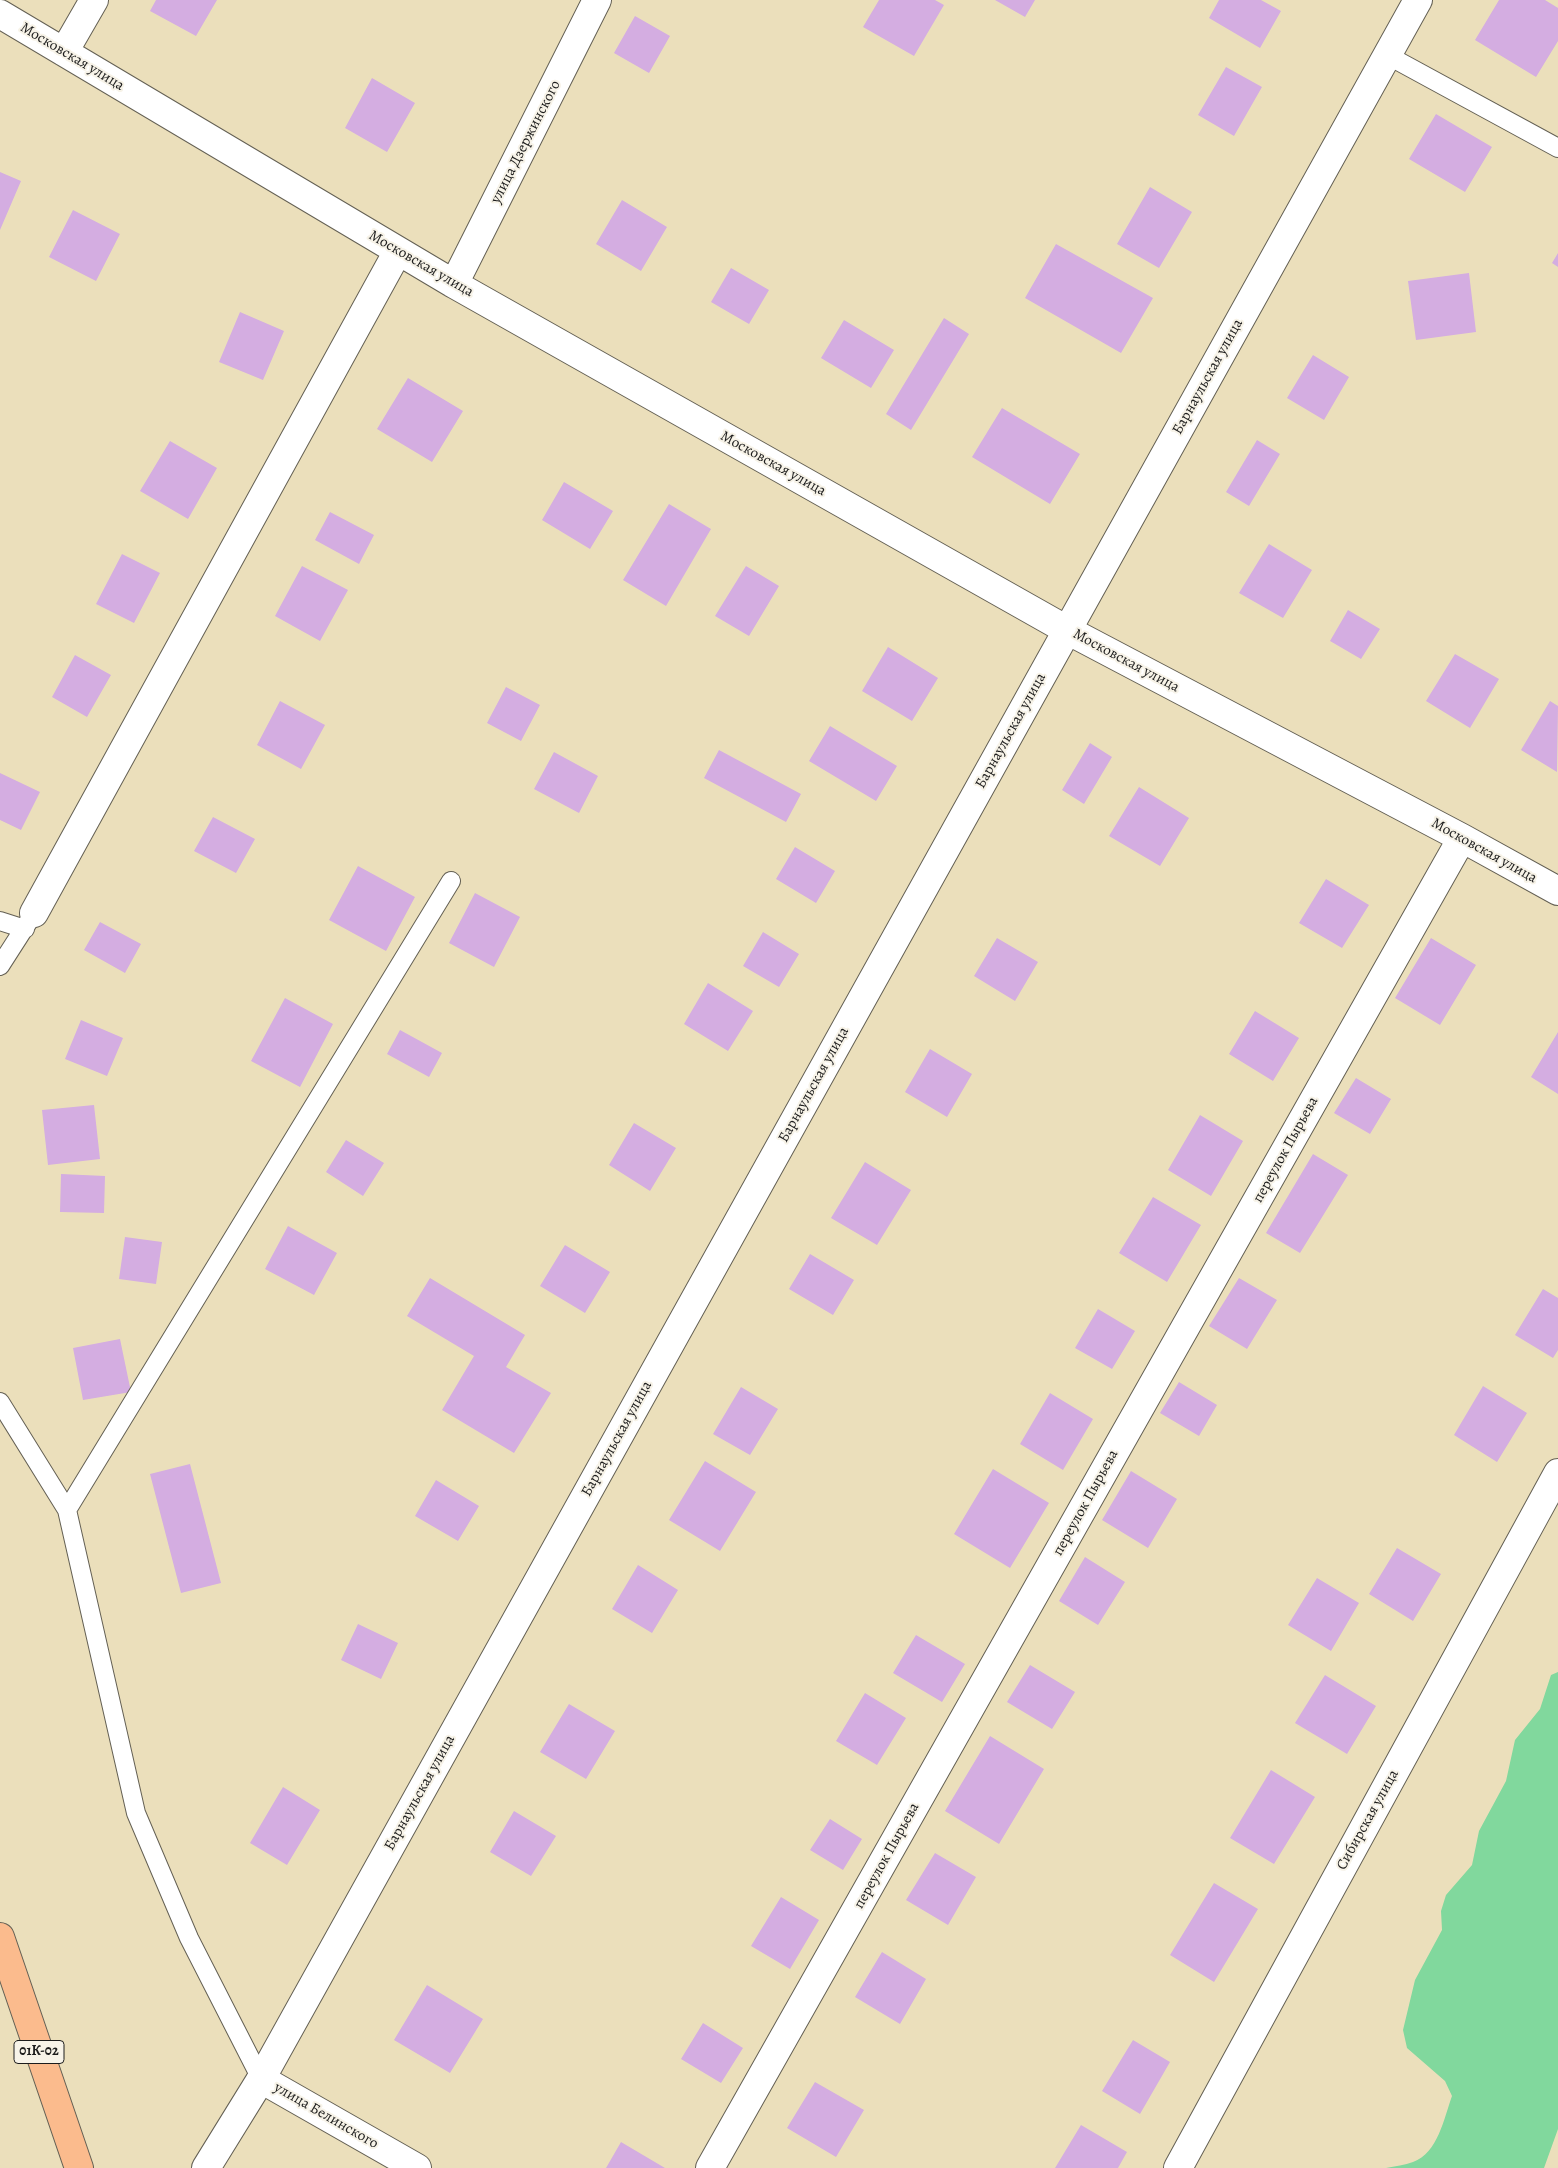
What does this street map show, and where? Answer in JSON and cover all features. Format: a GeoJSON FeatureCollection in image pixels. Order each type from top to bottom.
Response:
{"type":"FeatureCollection","features":[{"type":"Feature","properties":{"kind":"main road","name":"01К-02"},"geometry":{"type":"LineString","coordinates":[[0,1937],[79,2168]]}},
{"type":"Feature","properties":{"kind":"street"},"geometry":{"type":"LineString","coordinates":[[64,52],[94,0]]}},
{"type":"Feature","properties":{"kind":"street","name":"улица Дзержинского"},"geometry":{"type":"LineString","coordinates":[[454,284],[597,0]]}},
{"type":"Feature","properties":{"kind":"street","name":"Барнаульская улица"},"geometry":{"type":"LineString","coordinates":[[206,2168],[261,2079],[1418,0]]}},
{"type":"Feature","properties":{"kind":"street","name":"Московская улица"},"geometry":{"type":"LineString","coordinates":[[0,14],[454,284],[1067,630],[1462,838],[1558,891]]}},
{"type":"Feature","properties":{"kind":"street"},"geometry":{"type":"LineString","coordinates":[[29,921],[398,251]]}},
{"type":"Feature","properties":{"kind":"street","name":"переулок Пырьева"},"geometry":{"type":"LineString","coordinates":[[710,2168],[1462,838]]}},
{"type":"Feature","properties":{"kind":"street","name":"Сибирская улица"},"geometry":{"type":"LineString","coordinates":[[1178,2168],[1558,1473]]}},
{"type":"Feature","properties":{"kind":"street","name":"улица Белинского"},"geometry":{"type":"LineString","coordinates":[[261,2079],[418,2168]]}},
{"type":"Feature","properties":{"kind":"lane"},"geometry":{"type":"LineString","coordinates":[[1387,55],[1558,148]]}},
{"type":"Feature","properties":{"kind":"lane"},"geometry":{"type":"LineString","coordinates":[[67,1510],[450,881]]}},
{"type":"Feature","properties":{"kind":"lane"},"geometry":{"type":"LineString","coordinates":[[0,921],[29,921]]}},
{"type":"Feature","properties":{"kind":"lane"},"geometry":{"type":"LineString","coordinates":[[0,966],[29,921]]}},
{"type":"Feature","properties":{"kind":"lane"},"geometry":{"type":"LineString","coordinates":[[0,1402],[67,1510],[136,1813],[189,1938],[261,2079]]}},
{"type":"Feature","properties":{"kind":"lane"},"geometry":{"type":"LineString","coordinates":[[0,1414],[25,1443]]}},
{"type":"Feature","properties":{"kind":"green space"},"geometry":{"type":"Polygon","coordinates":[[[1558,1672],[1558,2129],[1544,2168],[1386,2168],[1410,2163],[1422,2157],[1429,2151],[1443,2124],[1452,2096],[1445,2081],[1407,2048],[1403,2030],[1415,1980],[1442,1930],[1441,1911],[1446,1895],[1472,1865],[1479,1831],[1506,1781],[1515,1740],[1540,1709],[1551,1675],[1558,1672]]]}},
{"type":"Feature","properties":{"kind":"building"},"geometry":{"type":"Polygon","coordinates":[[[156,0],[217,0],[196,36],[150,11],[156,0]]]}},
{"type":"Feature","properties":{"kind":"building"},"geometry":{"type":"Polygon","coordinates":[[[879,0],[935,0],[944,5],[914,56],[863,27],[879,0]]]}},
{"type":"Feature","properties":{"kind":"building"},"geometry":{"type":"Polygon","coordinates":[[[995,0],[1035,0],[1025,17],[995,0]]]}},
{"type":"Feature","properties":{"kind":"building"},"geometry":{"type":"Polygon","coordinates":[[[1219,0],[1261,0],[1281,11],[1260,48],[1209,18],[1219,0]]]}},
{"type":"Feature","properties":{"kind":"building"},"geometry":{"type":"Polygon","coordinates":[[[1499,0],[1545,0],[1558,8],[1558,41],[1536,77],[1475,40],[1499,0]]]}},
{"type":"Feature","properties":{"kind":"building"},"geometry":{"type":"Polygon","coordinates":[[[635,16],[670,36],[649,73],[614,53],[635,16]]]}},
{"type":"Feature","properties":{"kind":"building"},"geometry":{"type":"Polygon","coordinates":[[[1226,67],[1262,87],[1234,136],[1198,115],[1226,67]]]}},
{"type":"Feature","properties":{"kind":"building"},"geometry":{"type":"Polygon","coordinates":[[[372,78],[415,103],[387,152],[345,128],[372,78]]]}},
{"type":"Feature","properties":{"kind":"building"},"geometry":{"type":"Polygon","coordinates":[[[1436,114],[1492,147],[1465,192],[1409,159],[1436,114]]]}},
{"type":"Feature","properties":{"kind":"building"},"geometry":{"type":"Polygon","coordinates":[[[0,172],[21,181],[0,230],[0,172]]]}},
{"type":"Feature","properties":{"kind":"building"},"geometry":{"type":"Polygon","coordinates":[[[1150,187],[1192,212],[1159,268],[1117,244],[1150,187]]]}},
{"type":"Feature","properties":{"kind":"building"},"geometry":{"type":"Polygon","coordinates":[[[622,200],[667,227],[641,271],[596,244],[622,200]]]}},
{"type":"Feature","properties":{"kind":"building"},"geometry":{"type":"Polygon","coordinates":[[[73,210],[120,234],[96,281],[49,257],[73,210]]]}},
{"type":"Feature","properties":{"kind":"building"},"geometry":{"type":"Polygon","coordinates":[[[1056,244],[1153,298],[1121,353],[1025,298],[1056,244]]]}},
{"type":"Feature","properties":{"kind":"building"},"geometry":{"type":"Polygon","coordinates":[[[1558,253],[1558,267],[1552,263],[1558,253]]]}},
{"type":"Feature","properties":{"kind":"building"},"geometry":{"type":"Polygon","coordinates":[[[731,268],[769,290],[749,324],[711,302],[731,268]]]}},
{"type":"Feature","properties":{"kind":"building"},"geometry":{"type":"Polygon","coordinates":[[[1469,273],[1476,332],[1416,340],[1408,281],[1469,273]]]}},
{"type":"Feature","properties":{"kind":"building"},"geometry":{"type":"Polygon","coordinates":[[[240,312],[284,331],[263,380],[219,362],[240,312]]]}},
{"type":"Feature","properties":{"kind":"building"},"geometry":{"type":"Polygon","coordinates":[[[944,318],[969,334],[911,430],[886,414],[944,318]]]}},
{"type":"Feature","properties":{"kind":"building"},"geometry":{"type":"Polygon","coordinates":[[[844,320],[894,350],[871,388],[821,358],[844,320]]]}},
{"type":"Feature","properties":{"kind":"building"},"geometry":{"type":"Polygon","coordinates":[[[1313,355],[1349,377],[1324,420],[1287,398],[1313,355]]]}},
{"type":"Feature","properties":{"kind":"building"},"geometry":{"type":"Polygon","coordinates":[[[408,378],[463,411],[432,462],[377,429],[408,378]]]}},
{"type":"Feature","properties":{"kind":"building"},"geometry":{"type":"Polygon","coordinates":[[[1002,408],[1080,454],[1050,504],[972,457],[1002,408]]]}},
{"type":"Feature","properties":{"kind":"building"},"geometry":{"type":"Polygon","coordinates":[[[1257,440],[1280,454],[1249,506],[1226,492],[1257,440]]]}},
{"type":"Feature","properties":{"kind":"building"},"geometry":{"type":"Polygon","coordinates":[[[170,441],[217,468],[188,519],[140,491],[170,441]]]}},
{"type":"Feature","properties":{"kind":"building"},"geometry":{"type":"Polygon","coordinates":[[[564,482],[613,511],[590,549],[542,520],[564,482]]]}},
{"type":"Feature","properties":{"kind":"building"},"geometry":{"type":"Polygon","coordinates":[[[669,504],[711,529],[666,606],[623,580],[669,504]]]}},
{"type":"Feature","properties":{"kind":"building"},"geometry":{"type":"Polygon","coordinates":[[[330,512],[374,535],[359,564],[315,540],[330,512]]]}},
{"type":"Feature","properties":{"kind":"building"},"geometry":{"type":"Polygon","coordinates":[[[1269,544],[1312,570],[1283,618],[1239,593],[1269,544]]]}},
{"type":"Feature","properties":{"kind":"building"},"geometry":{"type":"Polygon","coordinates":[[[122,554],[160,573],[134,623],[96,604],[122,554]]]}},
{"type":"Feature","properties":{"kind":"building"},"geometry":{"type":"Polygon","coordinates":[[[302,566],[348,590],[320,641],[275,616],[302,566]]]}},
{"type":"Feature","properties":{"kind":"building"},"geometry":{"type":"Polygon","coordinates":[[[746,566],[779,586],[749,636],[715,616],[746,566]]]}},
{"type":"Feature","properties":{"kind":"building"},"geometry":{"type":"Polygon","coordinates":[[[1348,610],[1380,629],[1361,659],[1330,641],[1348,610]]]}},
{"type":"Feature","properties":{"kind":"building"},"geometry":{"type":"Polygon","coordinates":[[[888,647],[938,678],[912,721],[862,691],[888,647]]]}},
{"type":"Feature","properties":{"kind":"building"},"geometry":{"type":"Polygon","coordinates":[[[1455,654],[1499,679],[1470,728],[1426,701],[1455,654]]]}},
{"type":"Feature","properties":{"kind":"building"},"geometry":{"type":"Polygon","coordinates":[[[75,655],[111,675],[87,717],[52,697],[75,655]]]}},
{"type":"Feature","properties":{"kind":"building"},"geometry":{"type":"Polygon","coordinates":[[[506,687],[540,705],[521,741],[487,723],[506,687]]]}},
{"type":"Feature","properties":{"kind":"building"},"geometry":{"type":"Polygon","coordinates":[[[280,701],[325,725],[301,769],[257,745],[280,701]]]}},
{"type":"Feature","properties":{"kind":"building"},"geometry":{"type":"Polygon","coordinates":[[[1550,701],[1558,706],[1557,772],[1521,750],[1550,701]]]}},
{"type":"Feature","properties":{"kind":"building"},"geometry":{"type":"Polygon","coordinates":[[[830,726],[897,766],[876,801],[809,761],[830,726]]]}},
{"type":"Feature","properties":{"kind":"building"},"geometry":{"type":"Polygon","coordinates":[[[1090,743],[1112,757],[1084,804],[1062,790],[1090,743]]]}},
{"type":"Feature","properties":{"kind":"building"},"geometry":{"type":"Polygon","coordinates":[[[719,750],[801,794],[786,822],[704,778],[719,750]]]}},
{"type":"Feature","properties":{"kind":"building"},"geometry":{"type":"Polygon","coordinates":[[[554,752],[598,776],[579,813],[534,789],[554,752]]]}},
{"type":"Feature","properties":{"kind":"building"},"geometry":{"type":"Polygon","coordinates":[[[0,773],[40,792],[21,830],[0,820],[0,773]]]}},
{"type":"Feature","properties":{"kind":"building"},"geometry":{"type":"Polygon","coordinates":[[[1139,787],[1189,818],[1160,866],[1109,836],[1139,787]]]}},
{"type":"Feature","properties":{"kind":"building"},"geometry":{"type":"Polygon","coordinates":[[[213,817],[255,839],[236,873],[194,851],[213,817]]]}},
{"type":"Feature","properties":{"kind":"building"},"geometry":{"type":"Polygon","coordinates":[[[795,847],[835,871],[816,903],[776,879],[795,847]]]}},
{"type":"Feature","properties":{"kind":"building"},"geometry":{"type":"Polygon","coordinates":[[[358,866],[415,897],[386,951],[329,920],[358,866]]]}},
{"type":"Feature","properties":{"kind":"building"},"geometry":{"type":"Polygon","coordinates":[[[1326,879],[1369,905],[1342,948],[1299,923],[1326,879]]]}},
{"type":"Feature","properties":{"kind":"building"},"geometry":{"type":"Polygon","coordinates":[[[475,893],[520,917],[494,967],[449,943],[475,893]]]}},
{"type":"Feature","properties":{"kind":"building"},"geometry":{"type":"Polygon","coordinates":[[[100,922],[141,944],[125,973],[84,950],[100,922]]]}},
{"type":"Feature","properties":{"kind":"building"},"geometry":{"type":"Polygon","coordinates":[[[763,932],[799,954],[779,987],[743,966],[763,932]]]}},
{"type":"Feature","properties":{"kind":"building"},"geometry":{"type":"Polygon","coordinates":[[[997,938],[1038,962],[1015,1001],[974,976],[997,938]]]}},
{"type":"Feature","properties":{"kind":"building"},"geometry":{"type":"Polygon","coordinates":[[[1431,938],[1476,965],[1440,1025],[1395,998],[1431,938]]]}},
{"type":"Feature","properties":{"kind":"building"},"geometry":{"type":"Polygon","coordinates":[[[708,983],[753,1011],[728,1051],[684,1024],[708,983]]]}},
{"type":"Feature","properties":{"kind":"building"},"geometry":{"type":"Polygon","coordinates":[[[285,998],[333,1024],[300,1087],[251,1061],[285,998]]]}},
{"type":"Feature","properties":{"kind":"building"},"geometry":{"type":"Polygon","coordinates":[[[1255,1011],[1299,1038],[1273,1081],[1229,1054],[1255,1011]]]}},
{"type":"Feature","properties":{"kind":"building"},"geometry":{"type":"Polygon","coordinates":[[[81,1020],[123,1038],[107,1076],[65,1059],[81,1020]]]}},
{"type":"Feature","properties":{"kind":"building"},"geometry":{"type":"Polygon","coordinates":[[[400,1030],[442,1053],[429,1077],[387,1054],[400,1030]]]}},
{"type":"Feature","properties":{"kind":"building"},"geometry":{"type":"Polygon","coordinates":[[[1558,1032],[1558,1094],[1531,1077],[1558,1032]]]}},
{"type":"Feature","properties":{"kind":"building"},"geometry":{"type":"Polygon","coordinates":[[[930,1049],[972,1074],[947,1117],[905,1092],[930,1049]]]}},
{"type":"Feature","properties":{"kind":"building"},"geometry":{"type":"Polygon","coordinates":[[[1356,1078],[1391,1099],[1370,1134],[1334,1113],[1356,1078]]]}},
{"type":"Feature","properties":{"kind":"building"},"geometry":{"type":"Polygon","coordinates":[[[94,1105],[100,1159],[48,1165],[42,1110],[94,1105]]]}},
{"type":"Feature","properties":{"kind":"building"},"geometry":{"type":"Polygon","coordinates":[[[1200,1115],[1243,1141],[1211,1196],[1168,1170],[1200,1115]]]}},
{"type":"Feature","properties":{"kind":"building"},"geometry":{"type":"Polygon","coordinates":[[[634,1123],[676,1148],[650,1191],[609,1165],[634,1123]]]}},
{"type":"Feature","properties":{"kind":"building"},"geometry":{"type":"Polygon","coordinates":[[[346,1140],[384,1163],[363,1196],[326,1172],[346,1140]]]}},
{"type":"Feature","properties":{"kind":"building"},"geometry":{"type":"Polygon","coordinates":[[[1313,1154],[1348,1175],[1300,1253],[1266,1233],[1313,1154]]]}},
{"type":"Feature","properties":{"kind":"building"},"geometry":{"type":"Polygon","coordinates":[[[865,1162],[911,1190],[877,1245],[831,1218],[865,1162]]]}},
{"type":"Feature","properties":{"kind":"building"},"geometry":{"type":"Polygon","coordinates":[[[61,1174],[105,1176],[104,1213],[60,1212],[61,1174]]]}},
{"type":"Feature","properties":{"kind":"building"},"geometry":{"type":"Polygon","coordinates":[[[1153,1197],[1201,1225],[1167,1282],[1119,1253],[1153,1197]]]}},
{"type":"Feature","properties":{"kind":"building"},"geometry":{"type":"Polygon","coordinates":[[[288,1226],[337,1253],[314,1295],[265,1269],[288,1226]]]}},
{"type":"Feature","properties":{"kind":"building"},"geometry":{"type":"Polygon","coordinates":[[[125,1237],[162,1242],[156,1284],[119,1279],[125,1237]]]}},
{"type":"Feature","properties":{"kind":"building"},"geometry":{"type":"Polygon","coordinates":[[[565,1245],[610,1272],[585,1313],[540,1286],[565,1245]]]}},
{"type":"Feature","properties":{"kind":"building"},"geometry":{"type":"Polygon","coordinates":[[[810,1254],[854,1280],[833,1315],[789,1289],[810,1254]]]}},
{"type":"Feature","properties":{"kind":"building"},"geometry":{"type":"Polygon","coordinates":[[[430,1278],[525,1335],[506,1367],[551,1393],[514,1453],[442,1410],[474,1356],[407,1316],[430,1278]]]}},
{"type":"Feature","properties":{"kind":"building"},"geometry":{"type":"Polygon","coordinates":[[[1239,1278],[1277,1300],[1247,1349],[1209,1326],[1239,1278]]]}},
{"type":"Feature","properties":{"kind":"building"},"geometry":{"type":"Polygon","coordinates":[[[1543,1289],[1558,1298],[1558,1350],[1553,1358],[1515,1335],[1543,1289]]]}},
{"type":"Feature","properties":{"kind":"building"},"geometry":{"type":"Polygon","coordinates":[[[1098,1309],[1135,1331],[1112,1369],[1075,1348],[1098,1309]]]}},
{"type":"Feature","properties":{"kind":"building"},"geometry":{"type":"Polygon","coordinates":[[[120,1339],[131,1392],[83,1400],[73,1348],[120,1339]]]}},
{"type":"Feature","properties":{"kind":"building"},"geometry":{"type":"Polygon","coordinates":[[[1179,1382],[1217,1405],[1199,1436],[1160,1413],[1179,1382]]]}},
{"type":"Feature","properties":{"kind":"building"},"geometry":{"type":"Polygon","coordinates":[[[1483,1386],[1527,1413],[1497,1462],[1454,1435],[1483,1386]]]}},
{"type":"Feature","properties":{"kind":"building"},"geometry":{"type":"Polygon","coordinates":[[[741,1387],[778,1409],[750,1455],[713,1434],[741,1387]]]}},
{"type":"Feature","properties":{"kind":"building"},"geometry":{"type":"Polygon","coordinates":[[[1050,1393],[1093,1419],[1063,1470],[1020,1444],[1050,1393]]]}},
{"type":"Feature","properties":{"kind":"building"},"geometry":{"type":"Polygon","coordinates":[[[705,1461],[756,1492],[720,1551],[669,1520],[705,1461]]]}},
{"type":"Feature","properties":{"kind":"building"},"geometry":{"type":"Polygon","coordinates":[[[190,1464],[221,1583],[181,1593],[150,1474],[190,1464]]]}},
{"type":"Feature","properties":{"kind":"building"},"geometry":{"type":"Polygon","coordinates":[[[993,1469],[1049,1503],[1010,1568],[954,1534],[993,1469]]]}},
{"type":"Feature","properties":{"kind":"building"},"geometry":{"type":"Polygon","coordinates":[[[1131,1471],[1177,1499],[1148,1548],[1102,1520],[1131,1471]]]}},
{"type":"Feature","properties":{"kind":"building"},"geometry":{"type":"Polygon","coordinates":[[[436,1480],[479,1506],[458,1541],[415,1516],[436,1480]]]}},
{"type":"Feature","properties":{"kind":"building"},"geometry":{"type":"Polygon","coordinates":[[[1397,1548],[1441,1574],[1413,1621],[1369,1594],[1397,1548]]]}},
{"type":"Feature","properties":{"kind":"building"},"geometry":{"type":"Polygon","coordinates":[[[1085,1557],[1125,1582],[1098,1625],[1059,1601],[1085,1557]]]}},
{"type":"Feature","properties":{"kind":"building"},"geometry":{"type":"Polygon","coordinates":[[[638,1565],[678,1590],[652,1633],[612,1609],[638,1565]]]}},
{"type":"Feature","properties":{"kind":"building"},"geometry":{"type":"Polygon","coordinates":[[[1317,1578],[1359,1603],[1331,1651],[1288,1625],[1317,1578]]]}},
{"type":"Feature","properties":{"kind":"building"},"geometry":{"type":"Polygon","coordinates":[[[358,1624],[398,1643],[381,1679],[341,1660],[358,1624]]]}},
{"type":"Feature","properties":{"kind":"building"},"geometry":{"type":"Polygon","coordinates":[[[916,1635],[965,1664],[942,1702],[893,1673],[916,1635]]]}},
{"type":"Feature","properties":{"kind":"building"},"geometry":{"type":"Polygon","coordinates":[[[1030,1665],[1075,1692],[1052,1729],[1007,1702],[1030,1665]]]}},
{"type":"Feature","properties":{"kind":"building"},"geometry":{"type":"Polygon","coordinates":[[[1325,1675],[1376,1706],[1347,1754],[1295,1723],[1325,1675]]]}},
{"type":"Feature","properties":{"kind":"building"},"geometry":{"type":"Polygon","coordinates":[[[865,1693],[906,1718],[877,1765],[836,1741],[865,1693]]]}},
{"type":"Feature","properties":{"kind":"building"},"geometry":{"type":"Polygon","coordinates":[[[569,1704],[615,1731],[586,1779],[540,1752],[569,1704]]]}},
{"type":"Feature","properties":{"kind":"building"},"geometry":{"type":"Polygon","coordinates":[[[990,1736],[1044,1769],[999,1844],[945,1811],[990,1736]]]}},
{"type":"Feature","properties":{"kind":"building"},"geometry":{"type":"Polygon","coordinates":[[[1271,1770],[1315,1797],[1274,1864],[1230,1838],[1271,1770]]]}},
{"type":"Feature","properties":{"kind":"building"},"geometry":{"type":"Polygon","coordinates":[[[283,1787],[320,1810],[287,1865],[250,1843],[283,1787]]]}},
{"type":"Feature","properties":{"kind":"building"},"geometry":{"type":"Polygon","coordinates":[[[514,1811],[556,1836],[531,1876],[490,1852],[514,1811]]]}},
{"type":"Feature","properties":{"kind":"building"},"geometry":{"type":"Polygon","coordinates":[[[830,1819],[862,1839],[843,1870],[810,1850],[830,1819]]]}},
{"type":"Feature","properties":{"kind":"building"},"geometry":{"type":"Polygon","coordinates":[[[935,1853],[976,1877],[948,1925],[906,1900],[935,1853]]]}},
{"type":"Feature","properties":{"kind":"building"},"geometry":{"type":"Polygon","coordinates":[[[1214,1883],[1258,1909],[1214,1982],[1170,1955],[1214,1883]]]}},
{"type":"Feature","properties":{"kind":"building"},"geometry":{"type":"Polygon","coordinates":[[[781,1897],[819,1920],[790,1969],[751,1946],[781,1897]]]}},
{"type":"Feature","properties":{"kind":"building"},"geometry":{"type":"Polygon","coordinates":[[[882,1952],[926,1979],[900,2024],[855,1997],[882,1952]]]}},
{"type":"Feature","properties":{"kind":"building"},"geometry":{"type":"Polygon","coordinates":[[[427,1985],[483,2019],[450,2073],[394,2040],[427,1985]]]}},
{"type":"Feature","properties":{"kind":"building"},"geometry":{"type":"Polygon","coordinates":[[[703,2023],[743,2048],[721,2083],[681,2059],[703,2023]]]}},
{"type":"Feature","properties":{"kind":"building"},"geometry":{"type":"Polygon","coordinates":[[[1133,2040],[1170,2062],[1140,2114],[1102,2091],[1133,2040]]]}},
{"type":"Feature","properties":{"kind":"building"},"geometry":{"type":"Polygon","coordinates":[[[815,2082],[864,2110],[836,2157],[787,2128],[815,2082]]]}},
{"type":"Feature","properties":{"kind":"building"},"geometry":{"type":"Polygon","coordinates":[[[1081,2125],[1127,2152],[1118,2168],[1055,2168],[1081,2125]]]}},
{"type":"Feature","properties":{"kind":"building"},"geometry":{"type":"Polygon","coordinates":[[[621,2142],[665,2168],[606,2168],[621,2142]]]}}]}
